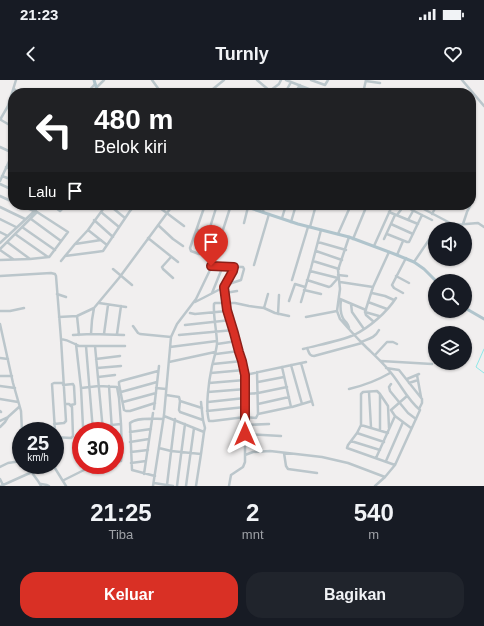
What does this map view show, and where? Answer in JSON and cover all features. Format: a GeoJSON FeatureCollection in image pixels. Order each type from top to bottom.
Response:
{"type":"FeatureCollection","features":[{"type":"Feature","properties":{"kind":"main road"},"geometry":{"type":"LineString","coordinates":[[94,80],[96,86]]}},
{"type":"Feature","properties":{"kind":"main road"},"geometry":{"type":"LineString","coordinates":[[257,210],[291,222],[338,234],[374,246],[414,262],[429,274]]}},
{"type":"Feature","properties":{"kind":"main road"},"geometry":{"type":"LineString","coordinates":[[472,312],[484,319]]}},
{"type":"Feature","properties":{"kind":"street"},"geometry":{"type":"LineString","coordinates":[[93,88],[104,80]]}},
{"type":"Feature","properties":{"kind":"street"},"geometry":{"type":"LineString","coordinates":[[214,88],[224,80]]}},
{"type":"Feature","properties":{"kind":"street"},"geometry":{"type":"LineString","coordinates":[[257,80],[265,88]]}},
{"type":"Feature","properties":{"kind":"street"},"geometry":{"type":"LineString","coordinates":[[274,88],[281,80]]}},
{"type":"Feature","properties":{"kind":"street"},"geometry":{"type":"LineString","coordinates":[[286,80],[305,88]]}},
{"type":"Feature","properties":{"kind":"street"},"geometry":{"type":"LineString","coordinates":[[311,80],[318,81],[325,85],[328,80]]}},
{"type":"Feature","properties":{"kind":"street"},"geometry":{"type":"LineString","coordinates":[[462,80],[469,88]]}},
{"type":"Feature","properties":{"kind":"street"},"geometry":{"type":"LineString","coordinates":[[366,81],[380,83]]}},
{"type":"Feature","properties":{"kind":"street"},"geometry":{"type":"LineString","coordinates":[[288,88],[291,82]]}},
{"type":"Feature","properties":{"kind":"street"},"geometry":{"type":"LineString","coordinates":[[476,97],[484,106]]}},
{"type":"Feature","properties":{"kind":"street"},"geometry":{"type":"LineString","coordinates":[[8,106],[1,119],[8,124]]}},
{"type":"Feature","properties":{"kind":"street"},"geometry":{"type":"LineString","coordinates":[[0,181],[8,165]]}},
{"type":"Feature","properties":{"kind":"street"},"geometry":{"type":"LineString","coordinates":[[2,176],[8,178]]}},
{"type":"Feature","properties":{"kind":"street"},"geometry":{"type":"LineString","coordinates":[[0,207],[25,219]]}},
{"type":"Feature","properties":{"kind":"street"},"geometry":{"type":"LineString","coordinates":[[115,210],[125,218]]}},
{"type":"Feature","properties":{"kind":"street"},"geometry":{"type":"LineString","coordinates":[[65,256],[101,251],[104,249],[131,210]]}},
{"type":"Feature","properties":{"kind":"street"},"geometry":{"type":"LineString","coordinates":[[163,210],[184,226]]}},
{"type":"Feature","properties":{"kind":"street"},"geometry":{"type":"LineString","coordinates":[[59,316],[78,316],[94,308],[169,210]]}},
{"type":"Feature","properties":{"kind":"street"},"geometry":{"type":"LineString","coordinates":[[203,210],[190,248],[191,251],[199,254],[202,254],[214,210]]}},
{"type":"Feature","properties":{"kind":"street"},"geometry":{"type":"LineString","coordinates":[[173,486],[154,485],[164,417],[171,338],[177,324],[193,302],[204,282],[211,266],[229,210]]}},
{"type":"Feature","properties":{"kind":"street"},"geometry":{"type":"LineString","coordinates":[[244,223],[247,210]]}},
{"type":"Feature","properties":{"kind":"street"},"geometry":{"type":"LineString","coordinates":[[282,218],[284,210]]}},
{"type":"Feature","properties":{"kind":"street"},"geometry":{"type":"LineString","coordinates":[[291,222],[295,210]]}},
{"type":"Feature","properties":{"kind":"street"},"geometry":{"type":"LineString","coordinates":[[292,280],[314,210]]}},
{"type":"Feature","properties":{"kind":"street"},"geometry":{"type":"LineString","coordinates":[[338,234],[349,210]]}},
{"type":"Feature","properties":{"kind":"street"},"geometry":{"type":"LineString","coordinates":[[365,210],[351,238],[339,269],[341,315],[354,335],[390,372],[407,396],[419,409]]}},
{"type":"Feature","properties":{"kind":"street"},"geometry":{"type":"LineString","coordinates":[[384,239],[396,215],[400,210]]}},
{"type":"Feature","properties":{"kind":"street"},"geometry":{"type":"LineString","coordinates":[[425,210],[448,222]]}},
{"type":"Feature","properties":{"kind":"street"},"geometry":{"type":"LineString","coordinates":[[432,214],[434,210]]}},
{"type":"Feature","properties":{"kind":"street"},"geometry":{"type":"LineString","coordinates":[[464,222],[468,210]]}},
{"type":"Feature","properties":{"kind":"street"},"geometry":{"type":"LineString","coordinates":[[0,243],[34,211]]}},
{"type":"Feature","properties":{"kind":"street"},"geometry":{"type":"LineString","coordinates":[[408,220],[413,211],[432,220]]}},
{"type":"Feature","properties":{"kind":"street"},"geometry":{"type":"LineString","coordinates":[[0,260],[13,260],[30,259],[49,257],[68,232],[38,212],[36,213],[6,242],[0,250],[13,260]]}},
{"type":"Feature","properties":{"kind":"street"},"geometry":{"type":"LineString","coordinates":[[61,260],[88,230],[101,212],[119,227]]}},
{"type":"Feature","properties":{"kind":"street"},"geometry":{"type":"LineString","coordinates":[[374,246],[389,212],[418,224]]}},
{"type":"Feature","properties":{"kind":"street"},"geometry":{"type":"LineString","coordinates":[[254,265],[269,214]]}},
{"type":"Feature","properties":{"kind":"street"},"geometry":{"type":"LineString","coordinates":[[387,234],[409,242],[422,215]]}},
{"type":"Feature","properties":{"kind":"street"},"geometry":{"type":"LineString","coordinates":[[0,219],[16,227]]}},
{"type":"Feature","properties":{"kind":"street"},"geometry":{"type":"LineString","coordinates":[[30,220],[61,241]]}},
{"type":"Feature","properties":{"kind":"street"},"geometry":{"type":"LineString","coordinates":[[94,220],[113,236]]}},
{"type":"Feature","properties":{"kind":"street"},"geometry":{"type":"LineString","coordinates":[[472,223],[479,223],[484,227]]}},
{"type":"Feature","properties":{"kind":"street"},"geometry":{"type":"LineString","coordinates":[[391,224],[413,234]]}},
{"type":"Feature","properties":{"kind":"street"},"geometry":{"type":"LineString","coordinates":[[158,225],[183,246]]}},
{"type":"Feature","properties":{"kind":"street"},"geometry":{"type":"LineString","coordinates":[[22,227],[55,250]]}},
{"type":"Feature","properties":{"kind":"street"},"geometry":{"type":"LineString","coordinates":[[88,230],[107,245]]}},
{"type":"Feature","properties":{"kind":"street"},"geometry":{"type":"LineString","coordinates":[[197,230],[212,237]]}},
{"type":"Feature","properties":{"kind":"street"},"geometry":{"type":"LineString","coordinates":[[301,302],[321,230]]}},
{"type":"Feature","properties":{"kind":"street"},"geometry":{"type":"LineString","coordinates":[[0,232],[8,236]]}},
{"type":"Feature","properties":{"kind":"street"},"geometry":{"type":"LineString","coordinates":[[15,234],[49,257]]}},
{"type":"Feature","properties":{"kind":"street"},"geometry":{"type":"LineString","coordinates":[[148,238],[178,262]]}},
{"type":"Feature","properties":{"kind":"street"},"geometry":{"type":"LineString","coordinates":[[75,244],[101,240]]}},
{"type":"Feature","properties":{"kind":"street"},"geometry":{"type":"LineString","coordinates":[[397,255],[403,241]]}},
{"type":"Feature","properties":{"kind":"street"},"geometry":{"type":"LineString","coordinates":[[414,262],[428,241]]}},
{"type":"Feature","properties":{"kind":"street"},"geometry":{"type":"LineString","coordinates":[[6,242],[30,259]]}},
{"type":"Feature","properties":{"kind":"street"},"geometry":{"type":"LineString","coordinates":[[318,242],[346,250]]}},
{"type":"Feature","properties":{"kind":"street"},"geometry":{"type":"LineString","coordinates":[[316,251],[342,260]]}},
{"type":"Feature","properties":{"kind":"street"},"geometry":{"type":"LineString","coordinates":[[374,322],[366,315],[366,311],[373,287],[389,252]]}},
{"type":"Feature","properties":{"kind":"street"},"geometry":{"type":"LineString","coordinates":[[171,257],[162,267],[173,278]]}},
{"type":"Feature","properties":{"kind":"street"},"geometry":{"type":"LineString","coordinates":[[403,293],[392,287],[392,284],[406,258]]}},
{"type":"Feature","properties":{"kind":"street"},"geometry":{"type":"LineString","coordinates":[[313,261],[339,269]]}},
{"type":"Feature","properties":{"kind":"street"},"geometry":{"type":"LineString","coordinates":[[193,302],[241,280],[244,269],[243,267],[211,266]]}},
{"type":"Feature","properties":{"kind":"street"},"geometry":{"type":"LineString","coordinates":[[212,294],[223,266]]}},
{"type":"Feature","properties":{"kind":"street"},"geometry":{"type":"LineString","coordinates":[[232,283],[234,267]]}},
{"type":"Feature","properties":{"kind":"street"},"geometry":{"type":"LineString","coordinates":[[113,269],[132,285]]}},
{"type":"Feature","properties":{"kind":"street"},"geometry":{"type":"LineString","coordinates":[[229,486],[231,475],[243,467],[245,462],[245,375],[234,330],[227,311],[225,293],[225,287],[233,271]]}},
{"type":"Feature","properties":{"kind":"street"},"geometry":{"type":"LineString","coordinates":[[310,271],[373,287]]}},
{"type":"Feature","properties":{"kind":"street"},"geometry":{"type":"LineString","coordinates":[[0,276],[53,273],[56,276],[56,294],[61,339],[65,404],[64,423]]}},
{"type":"Feature","properties":{"kind":"street"},"geometry":{"type":"LineString","coordinates":[[308,280],[329,287],[339,278],[347,276]]}},
{"type":"Feature","properties":{"kind":"street"},"geometry":{"type":"LineString","coordinates":[[396,276],[409,283]]}},
{"type":"Feature","properties":{"kind":"street"},"geometry":{"type":"LineString","coordinates":[[290,301],[294,284],[321,294]]}},
{"type":"Feature","properties":{"kind":"street"},"geometry":{"type":"LineString","coordinates":[[225,293],[237,291]]}},
{"type":"Feature","properties":{"kind":"street"},"geometry":{"type":"LineString","coordinates":[[303,349],[354,335],[374,322],[395,299],[372,293]]}},
{"type":"Feature","properties":{"kind":"street"},"geometry":{"type":"LineString","coordinates":[[56,294],[66,297]]}},
{"type":"Feature","properties":{"kind":"street"},"geometry":{"type":"LineString","coordinates":[[264,308],[268,294]]}},
{"type":"Feature","properties":{"kind":"street"},"geometry":{"type":"LineString","coordinates":[[278,314],[279,294]]}},
{"type":"Feature","properties":{"kind":"street"},"geometry":{"type":"LineString","coordinates":[[340,299],[379,316]]}},
{"type":"Feature","properties":{"kind":"street"},"geometry":{"type":"LineString","coordinates":[[340,299],[338,312],[340,319],[350,329]]}},
{"type":"Feature","properties":{"kind":"street"},"geometry":{"type":"LineString","coordinates":[[99,302],[108,305],[126,307]]}},
{"type":"Feature","properties":{"kind":"street"},"geometry":{"type":"LineString","coordinates":[[290,316],[278,314],[264,308],[233,302],[215,303],[214,312],[217,343],[210,373],[208,392],[207,411],[210,421],[245,417],[256,418],[258,414],[313,403],[302,363]]}},
{"type":"Feature","properties":{"kind":"street"},"geometry":{"type":"LineString","coordinates":[[368,302],[387,309]]}},
{"type":"Feature","properties":{"kind":"street"},"geometry":{"type":"LineString","coordinates":[[351,304],[352,312],[364,329]]}},
{"type":"Feature","properties":{"kind":"street"},"geometry":{"type":"LineString","coordinates":[[104,334],[108,305]]}},
{"type":"Feature","properties":{"kind":"street"},"geometry":{"type":"LineString","coordinates":[[117,334],[121,306]]}},
{"type":"Feature","properties":{"kind":"street"},"geometry":{"type":"LineString","coordinates":[[0,311],[10,311],[24,308]]}},
{"type":"Feature","properties":{"kind":"street"},"geometry":{"type":"LineString","coordinates":[[91,334],[94,308]]}},
{"type":"Feature","properties":{"kind":"street"},"geometry":{"type":"LineString","coordinates":[[91,310],[92,320]]}},
{"type":"Feature","properties":{"kind":"street"},"geometry":{"type":"LineString","coordinates":[[190,313],[195,314],[227,311]]}},
{"type":"Feature","properties":{"kind":"street"},"geometry":{"type":"LineString","coordinates":[[306,317],[338,312]]}},
{"type":"Feature","properties":{"kind":"street"},"geometry":{"type":"LineString","coordinates":[[78,316],[79,335]]}},
{"type":"Feature","properties":{"kind":"street"},"geometry":{"type":"LineString","coordinates":[[185,325],[231,320]]}},
{"type":"Feature","properties":{"kind":"street"},"geometry":{"type":"LineString","coordinates":[[0,324],[21,422]]}},
{"type":"Feature","properties":{"kind":"street"},"geometry":{"type":"LineString","coordinates":[[133,326],[140,334],[171,338]]}},
{"type":"Feature","properties":{"kind":"street"},"geometry":{"type":"LineString","coordinates":[[179,335],[234,330]]}},
{"type":"Feature","properties":{"kind":"street"},"geometry":{"type":"LineString","coordinates":[[307,348],[310,355],[314,356],[362,343],[377,334],[379,330]]}},
{"type":"Feature","properties":{"kind":"street"},"geometry":{"type":"LineString","coordinates":[[73,335],[124,335]]}},
{"type":"Feature","properties":{"kind":"street"},"geometry":{"type":"LineString","coordinates":[[61,339],[74,342],[79,346],[124,346]]}},
{"type":"Feature","properties":{"kind":"street"},"geometry":{"type":"LineString","coordinates":[[170,347],[236,341]]}},
{"type":"Feature","properties":{"kind":"street"},"geometry":{"type":"LineString","coordinates":[[375,355],[387,342],[397,344]]}},
{"type":"Feature","properties":{"kind":"street"},"geometry":{"type":"LineString","coordinates":[[76,344],[83,422]]}},
{"type":"Feature","properties":{"kind":"street"},"geometry":{"type":"LineString","coordinates":[[86,346],[93,422]]}},
{"type":"Feature","properties":{"kind":"street"},"geometry":{"type":"LineString","coordinates":[[95,346],[102,422]]}},
{"type":"Feature","properties":{"kind":"street"},"geometry":{"type":"LineString","coordinates":[[169,362],[215,353],[239,352]]}},
{"type":"Feature","properties":{"kind":"street"},"geometry":{"type":"LineString","coordinates":[[96,359],[120,356]]}},
{"type":"Feature","properties":{"kind":"street"},"geometry":{"type":"LineString","coordinates":[[0,358],[8,359]]}},
{"type":"Feature","properties":{"kind":"street"},"geometry":{"type":"LineString","coordinates":[[212,364],[242,361]]}},
{"type":"Feature","properties":{"kind":"street"},"geometry":{"type":"LineString","coordinates":[[380,361],[428,364]]}},
{"type":"Feature","properties":{"kind":"street"},"geometry":{"type":"LineString","coordinates":[[245,375],[306,362]]}},
{"type":"Feature","properties":{"kind":"street"},"geometry":{"type":"LineString","coordinates":[[291,365],[302,404]]}},
{"type":"Feature","properties":{"kind":"street"},"geometry":{"type":"LineString","coordinates":[[97,368],[121,366]]}},
{"type":"Feature","properties":{"kind":"street"},"geometry":{"type":"LineString","coordinates":[[154,409],[159,366]]}},
{"type":"Feature","properties":{"kind":"street"},"geometry":{"type":"LineString","coordinates":[[282,368],[292,407]]}},
{"type":"Feature","properties":{"kind":"street"},"geometry":{"type":"LineString","coordinates":[[386,368],[399,370],[421,397]]}},
{"type":"Feature","properties":{"kind":"street"},"geometry":{"type":"LineString","coordinates":[[210,373],[244,370]]}},
{"type":"Feature","properties":{"kind":"street"},"geometry":{"type":"LineString","coordinates":[[155,404],[127,412],[124,410],[119,384],[120,382],[158,371]]}},
{"type":"Feature","properties":{"kind":"street"},"geometry":{"type":"LineString","coordinates":[[257,372],[258,414]]}},
{"type":"Feature","properties":{"kind":"street"},"geometry":{"type":"LineString","coordinates":[[349,389],[380,378],[390,372]]}},
{"type":"Feature","properties":{"kind":"street"},"geometry":{"type":"LineString","coordinates":[[375,486],[385,477],[395,464],[420,410],[422,401],[418,375],[407,379]]}},
{"type":"Feature","properties":{"kind":"street"},"geometry":{"type":"LineString","coordinates":[[0,376],[12,376]]}},
{"type":"Feature","properties":{"kind":"street"},"geometry":{"type":"LineString","coordinates":[[98,377],[115,376]]}},
{"type":"Feature","properties":{"kind":"street"},"geometry":{"type":"LineString","coordinates":[[258,382],[284,377]]}},
{"type":"Feature","properties":{"kind":"street"},"geometry":{"type":"LineString","coordinates":[[209,383],[245,380]]}},
{"type":"Feature","properties":{"kind":"street"},"geometry":{"type":"LineString","coordinates":[[409,383],[418,380]]}},
{"type":"Feature","properties":{"kind":"street"},"geometry":{"type":"LineString","coordinates":[[121,392],[157,382]]}},
{"type":"Feature","properties":{"kind":"street"},"geometry":{"type":"LineString","coordinates":[[54,422],[52,384],[73,384],[75,404],[65,404]]}},
{"type":"Feature","properties":{"kind":"street"},"geometry":{"type":"LineString","coordinates":[[391,384],[389,389],[399,403],[416,419]]}},
{"type":"Feature","properties":{"kind":"street"},"geometry":{"type":"LineString","coordinates":[[0,386],[15,388]]}},
{"type":"Feature","properties":{"kind":"street"},"geometry":{"type":"LineString","coordinates":[[109,386],[112,422]]}},
{"type":"Feature","properties":{"kind":"street"},"geometry":{"type":"LineString","coordinates":[[81,388],[115,386],[117,389],[121,422]]}},
{"type":"Feature","properties":{"kind":"street"},"geometry":{"type":"LineString","coordinates":[[246,394],[287,387]]}},
{"type":"Feature","properties":{"kind":"street"},"geometry":{"type":"LineString","coordinates":[[156,388],[166,389]]}},
{"type":"Feature","properties":{"kind":"street"},"geometry":{"type":"LineString","coordinates":[[208,392],[246,389]]}},
{"type":"Feature","properties":{"kind":"street"},"geometry":{"type":"LineString","coordinates":[[395,464],[347,448],[361,424],[361,394],[363,392],[377,391],[395,416],[411,428]]}},
{"type":"Feature","properties":{"kind":"street"},"geometry":{"type":"LineString","coordinates":[[370,392],[371,427]]}},
{"type":"Feature","properties":{"kind":"street"},"geometry":{"type":"LineString","coordinates":[[123,402],[156,393]]}},
{"type":"Feature","properties":{"kind":"street"},"geometry":{"type":"LineString","coordinates":[[380,394],[380,430]]}},
{"type":"Feature","properties":{"kind":"street"},"geometry":{"type":"LineString","coordinates":[[166,395],[179,397],[180,401],[202,408]]}},
{"type":"Feature","properties":{"kind":"street"},"geometry":{"type":"LineString","coordinates":[[391,410],[407,396]]}},
{"type":"Feature","properties":{"kind":"street"},"geometry":{"type":"LineString","coordinates":[[258,404],[290,397]]}},
{"type":"Feature","properties":{"kind":"street"},"geometry":{"type":"LineString","coordinates":[[208,402],[246,398]]}},
{"type":"Feature","properties":{"kind":"street"},"geometry":{"type":"LineString","coordinates":[[0,399],[18,402]]}},
{"type":"Feature","properties":{"kind":"street"},"geometry":{"type":"LineString","coordinates":[[180,401],[180,412],[203,420]]}},
{"type":"Feature","properties":{"kind":"street"},"geometry":{"type":"LineString","coordinates":[[196,486],[204,432],[201,402]]}},
{"type":"Feature","properties":{"kind":"street"},"geometry":{"type":"LineString","coordinates":[[64,438],[71,438],[73,436],[71,405]]}},
{"type":"Feature","properties":{"kind":"street"},"geometry":{"type":"LineString","coordinates":[[0,427],[19,406]]}},
{"type":"Feature","properties":{"kind":"street"},"geometry":{"type":"LineString","coordinates":[[388,406],[388,431]]}},
{"type":"Feature","properties":{"kind":"street"},"geometry":{"type":"LineString","coordinates":[[207,411],[245,407]]}},
{"type":"Feature","properties":{"kind":"street"},"geometry":{"type":"LineString","coordinates":[[144,474],[153,413]]}},
{"type":"Feature","properties":{"kind":"street"},"geometry":{"type":"LineString","coordinates":[[376,458],[395,416]]}},
{"type":"Feature","properties":{"kind":"street"},"geometry":{"type":"LineString","coordinates":[[0,421],[8,417]]}},
{"type":"Feature","properties":{"kind":"street"},"geometry":{"type":"LineString","coordinates":[[155,476],[132,470],[130,442],[131,421],[164,417],[175,419],[204,432]]}},
{"type":"Feature","properties":{"kind":"street"},"geometry":{"type":"LineString","coordinates":[[166,485],[175,419]]}},
{"type":"Feature","properties":{"kind":"street"},"geometry":{"type":"LineString","coordinates":[[386,461],[403,422]]}},
{"type":"Feature","properties":{"kind":"street"},"geometry":{"type":"LineString","coordinates":[[177,486],[185,424]]}},
{"type":"Feature","properties":{"kind":"street"},"geometry":{"type":"LineString","coordinates":[[245,426],[269,424]]}},
{"type":"Feature","properties":{"kind":"street"},"geometry":{"type":"LineString","coordinates":[[361,424],[388,431]]}},
{"type":"Feature","properties":{"kind":"street"},"geometry":{"type":"LineString","coordinates":[[186,486],[194,428]]}},
{"type":"Feature","properties":{"kind":"street"},"geometry":{"type":"LineString","coordinates":[[130,432],[151,429]]}},
{"type":"Feature","properties":{"kind":"street"},"geometry":{"type":"LineString","coordinates":[[357,433],[384,442]]}},
{"type":"Feature","properties":{"kind":"street"},"geometry":{"type":"LineString","coordinates":[[245,434],[281,436]]}},
{"type":"Feature","properties":{"kind":"street"},"geometry":{"type":"LineString","coordinates":[[130,442],[149,439]]}},
{"type":"Feature","properties":{"kind":"street"},"geometry":{"type":"LineString","coordinates":[[351,441],[380,450]]}},
{"type":"Feature","properties":{"kind":"street"},"geometry":{"type":"LineString","coordinates":[[160,448],[171,451],[201,454]]}},
{"type":"Feature","properties":{"kind":"street"},"geometry":{"type":"LineString","coordinates":[[131,452],[148,450]]}},
{"type":"Feature","properties":{"kind":"street"},"geometry":{"type":"LineString","coordinates":[[245,455],[262,451],[322,457],[348,463],[385,477]]}},
{"type":"Feature","properties":{"kind":"street"},"geometry":{"type":"LineString","coordinates":[[284,452],[286,466],[288,469],[317,473]]}},
{"type":"Feature","properties":{"kind":"street"},"geometry":{"type":"LineString","coordinates":[[131,463],[146,461]]}},
{"type":"Feature","properties":{"kind":"street"},"geometry":{"type":"LineString","coordinates":[[0,467],[4,464],[12,463]]}},
{"type":"Feature","properties":{"kind":"street"},"geometry":{"type":"LineString","coordinates":[[0,479],[2,486],[28,474]]}},
{"type":"Feature","properties":{"kind":"street"},"geometry":{"type":"LineString","coordinates":[[34,474],[40,485],[49,486]]}},
{"type":"Feature","properties":{"kind":"street"},"geometry":{"type":"LineString","coordinates":[[60,474],[66,486]]}},
{"type":"Feature","properties":{"kind":"street"},"geometry":{"type":"LineString","coordinates":[[64,480],[76,474]]}},
{"type":"Feature","properties":{"kind":"waterway"},"geometry":{"type":"LineString","coordinates":[[484,349],[476,367],[484,373]]}},
{"type":"Feature","properties":{"kind":"route"},"geometry":{"type":"LineString","coordinates":[[211,266],[234,267],[224,287],[227,310],[245,375],[245,434]]}}]}
